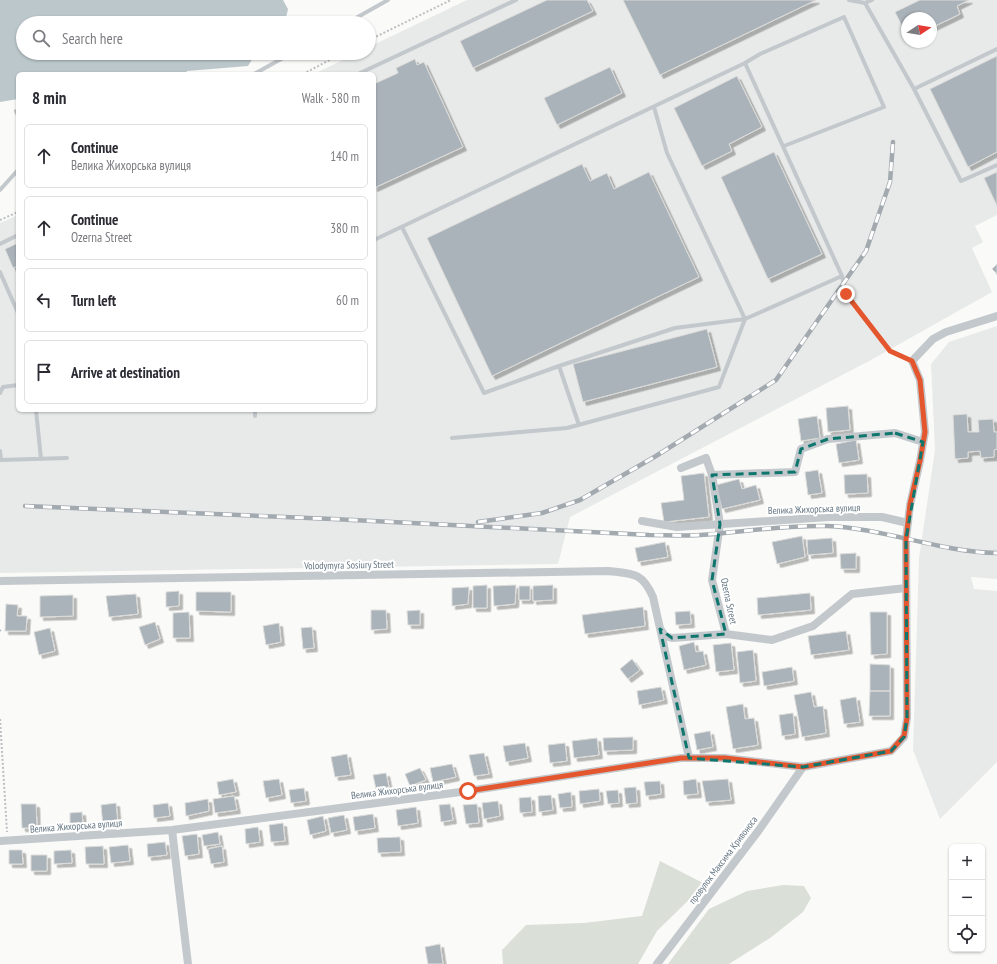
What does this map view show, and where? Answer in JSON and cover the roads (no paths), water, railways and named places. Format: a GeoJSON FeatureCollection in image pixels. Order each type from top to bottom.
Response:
{"type":"FeatureCollection","features":[{"type":"Feature","properties":{"kind":"street"},"geometry":{"type":"LineString","coordinates":[[660,630],[689,758],[725,758],[803,767],[891,751],[904,736],[907,718],[906,540],[910,504],[925,432],[920,380],[912,361],[933,339],[946,332],[997,316]]}},
{"type":"Feature","properties":{"kind":"street"},"geometry":{"type":"LineString","coordinates":[[712,475],[795,472],[801,449],[828,439],[895,433],[923,442]]}},
{"type":"Feature","properties":{"kind":"street"},"geometry":{"type":"LineString","coordinates":[[681,468],[706,458],[712,475],[720,524]]}},
{"type":"Feature","properties":{"kind":"street","name":"Велика Жихорська вулиця"},"geometry":{"type":"LineString","coordinates":[[642,521],[677,527],[844,517],[882,517],[908,523]]}},
{"type":"Feature","properties":{"kind":"street","name":"Ozerna Street"},"geometry":{"type":"LineString","coordinates":[[720,524],[712,580],[726,634]]}},
{"type":"Feature","properties":{"kind":"street","name":"Volodymyra Sosiury Street"},"geometry":{"type":"LineString","coordinates":[[0,581],[608,571],[634,574],[646,583],[652,597],[660,630]]}},
{"type":"Feature","properties":{"kind":"street","name":"Ozerna Street"},"geometry":{"type":"LineString","coordinates":[[660,630],[665,636],[672,638],[726,634],[772,640],[813,626],[852,594],[906,588]]}},
{"type":"Feature","properties":{"kind":"street","name":"Велика Жихорська вулиця"},"geometry":{"type":"LineString","coordinates":[[4,841],[172,830],[468,791],[689,758]]}},
{"type":"Feature","properties":{"kind":"street","name":"провулок Максима Кривоноса"},"geometry":{"type":"LineString","coordinates":[[657,964],[759,830],[803,767]]}},
{"type":"Feature","properties":{"kind":"street"},"geometry":{"type":"LineString","coordinates":[[172,830],[188,964]]}},
{"type":"Feature","properties":{"kind":"lane"},"geometry":{"type":"LineString","coordinates":[[359,16],[388,0]]}},
{"type":"Feature","properties":{"kind":"lane"},"geometry":{"type":"LineString","coordinates":[[362,72],[516,0]]}},
{"type":"Feature","properties":{"kind":"lane"},"geometry":{"type":"LineString","coordinates":[[849,0],[865,3],[872,0]]}},
{"type":"Feature","properties":{"kind":"lane"},"geometry":{"type":"LineString","coordinates":[[865,3],[914,89],[961,182],[997,165]]}},
{"type":"Feature","properties":{"kind":"lane"},"geometry":{"type":"LineString","coordinates":[[376,239],[654,107],[745,63],[760,54],[844,17],[884,108],[784,146]]}},
{"type":"Feature","properties":{"kind":"lane"},"geometry":{"type":"LineString","coordinates":[[914,89],[997,49]]}},
{"type":"Feature","properties":{"kind":"lane"},"geometry":{"type":"LineString","coordinates":[[258,72],[279,60]]}},
{"type":"Feature","properties":{"kind":"lane"},"geometry":{"type":"LineString","coordinates":[[745,63],[842,276],[846,294],[890,351],[912,361]]}},
{"type":"Feature","properties":{"kind":"lane"},"geometry":{"type":"LineString","coordinates":[[452,438],[567,428],[719,387],[745,319],[667,153],[654,107]]}},
{"type":"Feature","properties":{"kind":"lane"},"geometry":{"type":"LineString","coordinates":[[0,190],[16,172]]}},
{"type":"Feature","properties":{"kind":"lane"},"geometry":{"type":"LineString","coordinates":[[402,227],[484,393],[559,366],[675,328],[745,319],[842,276]]}},
{"type":"Feature","properties":{"kind":"lane"},"geometry":{"type":"LineString","coordinates":[[0,244],[16,236]]}},
{"type":"Feature","properties":{"kind":"lane"},"geometry":{"type":"LineString","coordinates":[[0,272],[16,308]]}},
{"type":"Feature","properties":{"kind":"lane"},"geometry":{"type":"LineString","coordinates":[[559,366],[579,425]]}},
{"type":"Feature","properties":{"kind":"lane"},"geometry":{"type":"LineString","coordinates":[[0,393],[3,387],[16,384]]}},
{"type":"Feature","properties":{"kind":"lane"},"geometry":{"type":"LineString","coordinates":[[36,412],[41,459]]}},
{"type":"Feature","properties":{"kind":"lane"},"geometry":{"type":"LineString","coordinates":[[0,451],[1,460],[67,458]]}},
{"type":"Feature","properties":{"kind":"railway"},"geometry":{"type":"LineString","coordinates":[[478,522],[542,513],[580,500],[656,456],[776,380],[866,251],[890,182],[893,142]]}},
{"type":"Feature","properties":{"kind":"railway"},"geometry":{"type":"LineString","coordinates":[[25,506],[333,519],[649,535],[700,535],[779,528],[827,526],[869,531],[954,549],[997,553]]}}]}
